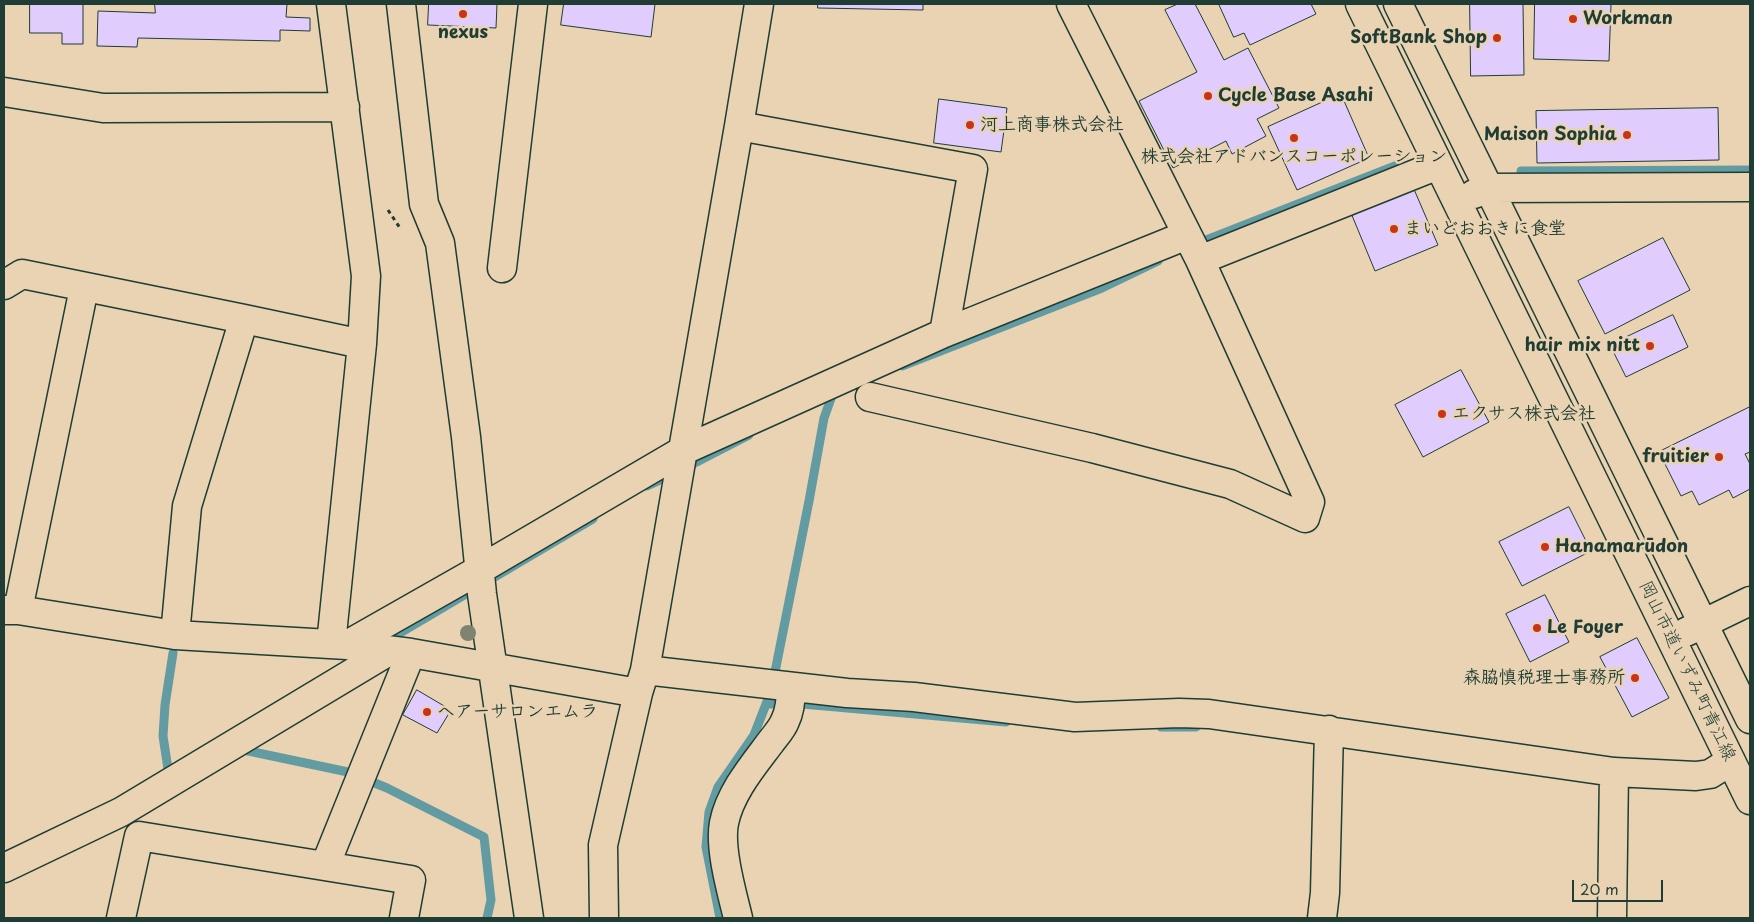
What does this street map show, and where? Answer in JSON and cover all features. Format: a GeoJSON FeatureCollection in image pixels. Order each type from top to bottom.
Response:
{"type":"FeatureCollection","features":[{"type":"Feature","properties":{"kind":"street"},"geometry":{"type":"LineString","coordinates":[[325,866],[361,776],[370,648],[362,344],[366,276],[331,4]]}},
{"type":"Feature","properties":{"kind":"street"},"geometry":{"type":"LineString","coordinates":[[401,4],[424,204],[442,252],[466,437],[492,667],[529,918]]}},
{"type":"Feature","properties":{"kind":"street"},"geometry":{"type":"LineString","coordinates":[[502,268],[533,4]]}},
{"type":"Feature","properties":{"kind":"street"},"geometry":{"type":"LineString","coordinates":[[604,918],[603,845],[642,681],[739,126],[758,4]]}},
{"type":"Feature","properties":{"kind":"street"},"geometry":{"type":"LineString","coordinates":[[870,398],[1092,448],[1230,484],[1305,518],[1310,502],[1193,247],[1071,4]]}},
{"type":"Feature","properties":{"kind":"street","name":"岡山市道いずみ町青江線"},"geometry":{"type":"LineString","coordinates":[[1360,4],[1673,639],[1750,800]]}},
{"type":"Feature","properties":{"kind":"street","name":"岡山市道いずみ町青江線"},"geometry":{"type":"LineString","coordinates":[[1398,4],[1750,719]]}},
{"type":"Feature","properties":{"kind":"street"},"geometry":{"type":"LineString","coordinates":[[4,92],[104,108],[345,106]]}},
{"type":"Feature","properties":{"kind":"street"},"geometry":{"type":"LineString","coordinates":[[739,126],[972,169],[944,333]]}},
{"type":"Feature","properties":{"kind":"street"},"geometry":{"type":"LineString","coordinates":[[4,868],[121,812],[370,648],[680,464],[944,333],[1438,165]]}},
{"type":"Feature","properties":{"kind":"street"},"geometry":{"type":"LineString","coordinates":[[1457,202],[1490,188],[1750,187]]}},
{"type":"Feature","properties":{"kind":"street"},"geometry":{"type":"LineString","coordinates":[[4,285],[22,274],[84,288],[244,318],[362,344]]}},
{"type":"Feature","properties":{"kind":"street"},"geometry":{"type":"LineString","coordinates":[[84,288],[11,610],[175,635],[370,648],[492,667],[642,681],[783,693],[847,693],[914,697],[1074,717],[1152,713],[1209,714],[1614,772],[1696,776],[1710,774],[1731,761]]}},
{"type":"Feature","properties":{"kind":"street"},"geometry":{"type":"LineString","coordinates":[[175,635],[187,506],[244,318]]}},
{"type":"Feature","properties":{"kind":"street"},"geometry":{"type":"LineString","coordinates":[[1673,639],[1750,602]]}},
{"type":"Feature","properties":{"kind":"street"},"geometry":{"type":"LineString","coordinates":[[738,918],[724,847],[724,824],[732,800],[748,773],[785,722],[783,693]]}},
{"type":"Feature","properties":{"kind":"street"},"geometry":{"type":"LineString","coordinates":[[1322,918],[1325,893],[1329,730]]}},
{"type":"Feature","properties":{"kind":"street"},"geometry":{"type":"LineString","coordinates":[[1612,918],[1614,772]]}},
{"type":"Feature","properties":{"kind":"street"},"geometry":{"type":"LineString","coordinates":[[120,918],[140,836],[411,880],[404,918]]}},
{"type":"Feature","properties":{"kind":"building"},"geometry":{"type":"Polygon","coordinates":[[[30,4],[83,4],[83,44],[62,44],[62,33],[30,33],[30,4]]]}},
{"type":"Feature","properties":{"kind":"building"},"geometry":{"type":"Polygon","coordinates":[[[155,4],[287,4],[286,17],[310,18],[310,31],[280,30],[280,41],[138,38],[137,47],[97,46],[98,11],[155,13],[155,4]]]}},
{"type":"Feature","properties":{"kind":"building","name":"nexus"},"geometry":{"type":"Polygon","coordinates":[[[429,4],[497,4],[496,28],[428,25],[429,4]]]}},
{"type":"Feature","properties":{"kind":"building"},"geometry":{"type":"Polygon","coordinates":[[[564,4],[655,4],[651,37],[561,25],[564,4]]]}},
{"type":"Feature","properties":{"kind":"building"},"geometry":{"type":"Polygon","coordinates":[[[818,4],[923,4],[923,10],[818,8],[818,4]]]}},
{"type":"Feature","properties":{"kind":"building"},"geometry":{"type":"Polygon","coordinates":[[[1178,4],[1195,4],[1224,60],[1248,48],[1279,108],[1257,119],[1266,136],[1232,154],[1226,141],[1173,168],[1139,101],[1197,72],[1165,10],[1178,4]]]}},
{"type":"Feature","properties":{"kind":"building"},"geometry":{"type":"Polygon","coordinates":[[[1219,4],[1311,4],[1316,14],[1250,45],[1244,33],[1234,37],[1219,4]]]}},
{"type":"Feature","properties":{"kind":"building"},"geometry":{"type":"Polygon","coordinates":[[[1470,4],[1523,4],[1524,75],[1471,76],[1470,4]]]}},
{"type":"Feature","properties":{"kind":"building"},"geometry":{"type":"Polygon","coordinates":[[[1535,4],[1611,4],[1609,61],[1534,59],[1535,4]]]}},
{"type":"Feature","properties":{"kind":"building"},"geometry":{"type":"Polygon","coordinates":[[[1341,94],[1369,158],[1297,190],[1268,127],[1341,94]]]}},
{"type":"Feature","properties":{"kind":"building","name":"河上商事株式会社"},"geometry":{"type":"Polygon","coordinates":[[[939,99],[1007,108],[1001,152],[934,143],[939,99]]]}},
{"type":"Feature","properties":{"kind":"building","name":"Maison Sophia"},"geometry":{"type":"Polygon","coordinates":[[[1718,108],[1719,160],[1537,163],[1536,111],[1718,108]]]}},
{"type":"Feature","properties":{"kind":"building"},"geometry":{"type":"Polygon","coordinates":[[[1413,187],[1438,245],[1375,271],[1351,213],[1413,187]]]}},
{"type":"Feature","properties":{"kind":"building"},"geometry":{"type":"Polygon","coordinates":[[[1663,238],[1690,290],[1605,334],[1578,281],[1663,238]]]}},
{"type":"Feature","properties":{"kind":"building"},"geometry":{"type":"Polygon","coordinates":[[[1673,315],[1688,347],[1626,377],[1610,345],[1673,315]]]}},
{"type":"Feature","properties":{"kind":"building"},"geometry":{"type":"Polygon","coordinates":[[[1461,370],[1489,422],[1423,457],[1395,405],[1461,370]]]}},
{"type":"Feature","properties":{"kind":"building"},"geometry":{"type":"Polygon","coordinates":[[[1750,407],[1750,452],[1745,454],[1750,464],[1750,489],[1733,498],[1729,490],[1699,505],[1692,491],[1681,496],[1659,452],[1750,407]]]}},
{"type":"Feature","properties":{"kind":"building"},"geometry":{"type":"Polygon","coordinates":[[[1569,507],[1591,551],[1522,586],[1499,542],[1569,507]]]}},
{"type":"Feature","properties":{"kind":"building"},"geometry":{"type":"Polygon","coordinates":[[[1545,595],[1569,642],[1530,662],[1506,614],[1545,595]]]}},
{"type":"Feature","properties":{"kind":"building"},"geometry":{"type":"Polygon","coordinates":[[[1637,638],[1669,698],[1632,717],[1600,657],[1637,638]]]}},
{"type":"Feature","properties":{"kind":"building","name":"ヘアーサロンエムラ"},"geometry":{"type":"Polygon","coordinates":[[[417,690],[451,710],[437,733],[403,715],[417,690]]]}},
{"type":"Feature","properties":{"kind":"waterway"},"geometry":{"type":"LineString","coordinates":[[1196,244],[1400,164]]}},
{"type":"Feature","properties":{"kind":"waterway"},"geometry":{"type":"LineString","coordinates":[[1521,171],[1750,170]]}},
{"type":"Feature","properties":{"kind":"waterway"},"geometry":{"type":"LineString","coordinates":[[902,366],[1102,288],[1158,261]]}},
{"type":"Feature","properties":{"kind":"waterway"},"geometry":{"type":"LineString","coordinates":[[773,682],[824,418],[833,393]]}},
{"type":"Feature","properties":{"kind":"waterway"},"geometry":{"type":"LineString","coordinates":[[685,468],[749,435]]}},
{"type":"Feature","properties":{"kind":"waterway"},"geometry":{"type":"LineString","coordinates":[[647,486],[674,474]]}},
{"type":"Feature","properties":{"kind":"waterway"},"geometry":{"type":"LineString","coordinates":[[385,642],[593,519]]}},
{"type":"Feature","properties":{"kind":"waterway"},"geometry":{"type":"LineString","coordinates":[[168,769],[163,736],[165,705],[173,653]]}},
{"type":"Feature","properties":{"kind":"waterway"},"geometry":{"type":"LineString","coordinates":[[720,918],[706,847],[709,812],[718,787],[754,735],[768,699]]}},
{"type":"Feature","properties":{"kind":"waterway"},"geometry":{"type":"LineString","coordinates":[[767,704],[802,704],[1006,722]]}},
{"type":"Feature","properties":{"kind":"waterway"},"geometry":{"type":"LineString","coordinates":[[1161,727],[1196,727]]}},
{"type":"Feature","properties":{"kind":"waterway"},"geometry":{"type":"LineString","coordinates":[[239,749],[348,772],[387,788],[484,837],[491,900],[487,918]]}},
{"type":"Feature","properties":{"kind":"place","name":"nexus"},"geometry":{"type":"Point","coordinates":[463,14]}},
{"type":"Feature","properties":{"kind":"place","name":"Workman"},"geometry":{"type":"Point","coordinates":[1573,19]}},
{"type":"Feature","properties":{"kind":"place","name":"SoftBank Shop"},"geometry":{"type":"Point","coordinates":[1497,38]}},
{"type":"Feature","properties":{"kind":"place","name":"Cycle Base Asahi"},"geometry":{"type":"Point","coordinates":[1208,96]}},
{"type":"Feature","properties":{"kind":"place","name":"河上商事株式会社"},"geometry":{"type":"Point","coordinates":[970,125]}},
{"type":"Feature","properties":{"kind":"place","name":"Maison Sophia"},"geometry":{"type":"Point","coordinates":[1627,135]}},
{"type":"Feature","properties":{"kind":"place","name":"株式会社アドバンスコーポレーション"},"geometry":{"type":"Point","coordinates":[1294,138]}},
{"type":"Feature","properties":{"kind":"place","name":"まいどおおきに食堂"},"geometry":{"type":"Point","coordinates":[1394,229]}},
{"type":"Feature","properties":{"kind":"place","name":"hair mix nitt"},"geometry":{"type":"Point","coordinates":[1650,346]}},
{"type":"Feature","properties":{"kind":"place","name":"エクサス株式会社"},"geometry":{"type":"Point","coordinates":[1442,414]}},
{"type":"Feature","properties":{"kind":"place","name":"fruitier"},"geometry":{"type":"Point","coordinates":[1719,457]}},
{"type":"Feature","properties":{"kind":"place","name":"Hanamarūdon"},"geometry":{"type":"Point","coordinates":[1545,547]}},
{"type":"Feature","properties":{"kind":"place","name":"Le Foyer"},"geometry":{"type":"Point","coordinates":[1537,628]}},
{"type":"Feature","properties":{"kind":"place","name":"森脇慎税理士事務所"},"geometry":{"type":"Point","coordinates":[1635,678]}},
{"type":"Feature","properties":{"kind":"place","name":"ヘアーサロンエムラ"},"geometry":{"type":"Point","coordinates":[427,712]}}]}
